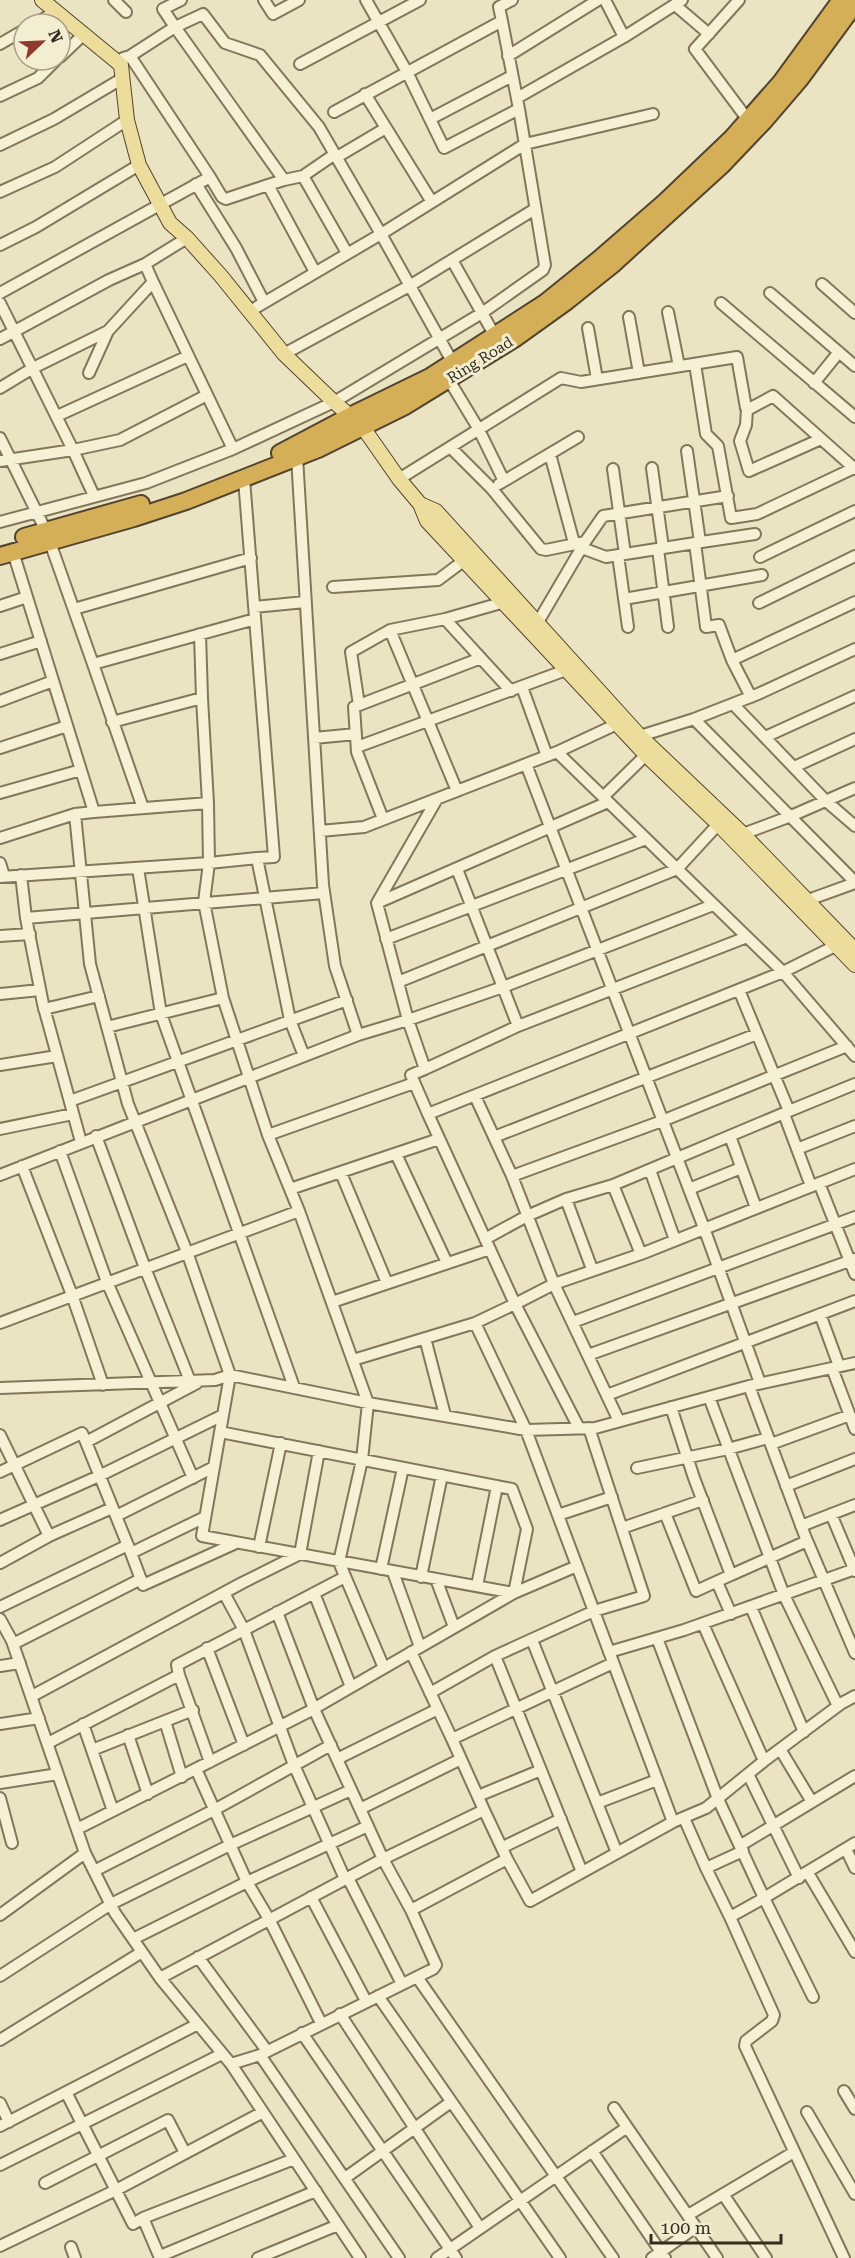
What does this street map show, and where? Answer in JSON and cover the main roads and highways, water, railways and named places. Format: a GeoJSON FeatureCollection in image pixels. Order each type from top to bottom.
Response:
{"type":"FeatureCollection","features":[{"type":"Feature","properties":{"kind":"highway","name":"Ring Road"},"geometry":{"type":"LineString","coordinates":[[48,537],[134,518],[244,479],[297,457],[453,363],[545,303],[665,202],[732,138],[782,81],[841,0]]}},
{"type":"Feature","properties":{"kind":"highway","name":"Ring Road"},"geometry":{"type":"LineString","coordinates":[[4,551],[228,475],[356,421],[405,406],[514,339],[612,265],[722,165],[800,79],[855,4]]}},
{"type":"Feature","properties":{"kind":"main road"},"geometry":{"type":"LineString","coordinates":[[52,5],[121,65],[128,120],[139,165],[170,223],[187,238],[284,354],[356,421],[420,504],[436,511],[503,603],[617,724],[721,820],[847,945]]}},
{"type":"Feature","properties":{"kind":"main road"},"geometry":{"type":"LineString","coordinates":[[470,556],[517,599],[640,736],[649,752]]}},
{"type":"Feature","properties":{"kind":"main road"},"geometry":{"type":"LineString","coordinates":[[721,820],[743,834],[808,900],[847,945],[855,965]]}}]}
